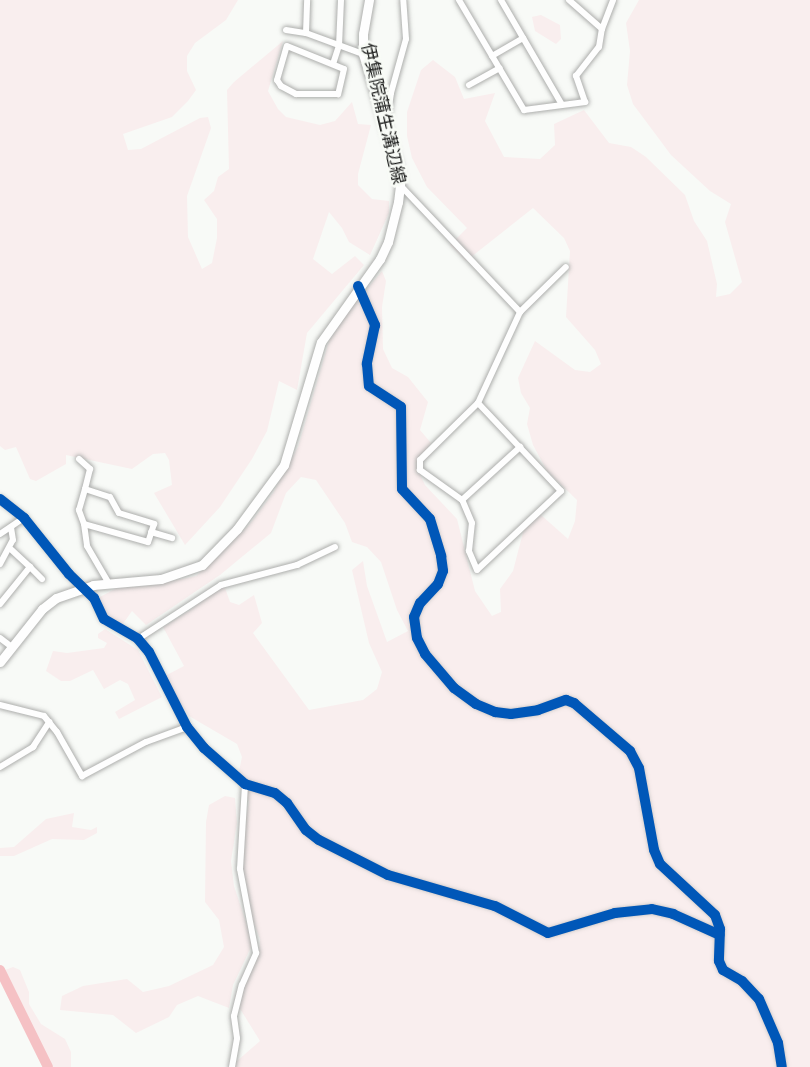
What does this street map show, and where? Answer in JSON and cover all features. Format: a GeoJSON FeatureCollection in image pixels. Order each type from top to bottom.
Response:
{"type":"FeatureCollection","features":[{"type":"Feature","properties":{"kind":"main road","name":"伊集院蒲生溝辺線"},"geometry":{"type":"LineString","coordinates":[[0,662],[42,609],[56,598],[84,587],[108,582],[161,579],[202,565],[229,539],[284,465],[321,342],[358,286],[380,259],[388,242],[400,185],[363,54],[363,34],[369,0]]}},
{"type":"Feature","properties":{"kind":"street"},"geometry":{"type":"LineString","coordinates":[[306,33],[307,0]]}},
{"type":"Feature","properties":{"kind":"street"},"geometry":{"type":"LineString","coordinates":[[333,64],[339,46],[341,0]]}},
{"type":"Feature","properties":{"kind":"street"},"geometry":{"type":"LineString","coordinates":[[386,130],[391,93],[406,39],[403,0]]}},
{"type":"Feature","properties":{"kind":"street"},"geometry":{"type":"LineString","coordinates":[[459,0],[524,110],[585,102],[576,76],[599,47],[602,29],[613,0]]}},
{"type":"Feature","properties":{"kind":"street"},"geometry":{"type":"LineString","coordinates":[[500,0],[562,105]]}},
{"type":"Feature","properties":{"kind":"street"},"geometry":{"type":"LineString","coordinates":[[569,0],[602,29]]}},
{"type":"Feature","properties":{"kind":"street"},"geometry":{"type":"LineString","coordinates":[[286,30],[306,33],[363,54]]}},
{"type":"Feature","properties":{"kind":"street"},"geometry":{"type":"LineString","coordinates":[[492,56],[523,38]]}},
{"type":"Feature","properties":{"kind":"street"},"geometry":{"type":"LineString","coordinates":[[286,46],[333,64],[344,69],[338,94],[296,94],[281,86],[277,80],[286,46]]}},
{"type":"Feature","properties":{"kind":"street"},"geometry":{"type":"LineString","coordinates":[[469,85],[500,68]]}},
{"type":"Feature","properties":{"kind":"street"},"geometry":{"type":"LineString","coordinates":[[400,185],[520,312]]}},
{"type":"Feature","properties":{"kind":"street"},"geometry":{"type":"LineString","coordinates":[[478,403],[562,491],[477,570],[468,551],[472,523],[462,500],[454,491],[428,478],[420,470],[420,460],[478,403],[520,312],[566,267]]}},
{"type":"Feature","properties":{"kind":"street"},"geometry":{"type":"LineString","coordinates":[[358,286],[375,325],[367,363],[369,386],[401,407],[402,489],[430,519],[441,556],[443,571],[438,584],[420,603],[414,617],[416,638],[425,654],[454,688],[476,704],[495,712],[510,714],[538,710],[566,700],[630,751],[639,768],[654,850],[660,864],[715,915],[720,935],[719,961],[723,970],[742,981],[759,999],[778,1043],[782,1067]]}},
{"type":"Feature","properties":{"kind":"street"},"geometry":{"type":"LineString","coordinates":[[462,500],[520,447]]}},
{"type":"Feature","properties":{"kind":"street"},"geometry":{"type":"LineString","coordinates":[[79,459],[90,469],[79,510],[87,546],[108,582]]}},
{"type":"Feature","properties":{"kind":"street"},"geometry":{"type":"LineString","coordinates":[[84,524],[148,542],[153,524],[119,513],[110,497],[85,489]]}},
{"type":"Feature","properties":{"kind":"street"},"geometry":{"type":"LineString","coordinates":[[0,499],[24,518],[84,587],[104,619],[138,639],[149,652],[187,727],[204,748],[245,784],[275,793],[288,803],[306,830],[349,858],[413,884],[495,906],[548,933],[615,913],[652,909],[673,914],[720,935]]}},
{"type":"Feature","properties":{"kind":"street"},"geometry":{"type":"LineString","coordinates":[[0,534],[24,518]]}},
{"type":"Feature","properties":{"kind":"street"},"geometry":{"type":"LineString","coordinates":[[0,564],[13,540],[11,527]]}},
{"type":"Feature","properties":{"kind":"street"},"geometry":{"type":"LineString","coordinates":[[151,532],[172,538]]}},
{"type":"Feature","properties":{"kind":"street"},"geometry":{"type":"LineString","coordinates":[[138,639],[222,585],[298,565],[334,548]]}},
{"type":"Feature","properties":{"kind":"street"},"geometry":{"type":"LineString","coordinates":[[12,550],[42,579]]}},
{"type":"Feature","properties":{"kind":"street"},"geometry":{"type":"LineString","coordinates":[[0,604],[30,567]]}},
{"type":"Feature","properties":{"kind":"street"},"geometry":{"type":"LineString","coordinates":[[0,638],[12,647]]}},
{"type":"Feature","properties":{"kind":"street"},"geometry":{"type":"LineString","coordinates":[[0,705],[44,716],[82,776],[164,734],[178,733],[187,727]]}},
{"type":"Feature","properties":{"kind":"street"},"geometry":{"type":"LineString","coordinates":[[0,767],[33,747],[49,722]]}},
{"type":"Feature","properties":{"kind":"street"},"geometry":{"type":"LineString","coordinates":[[232,1067],[237,1038],[234,1016],[242,985],[256,953],[240,869],[245,784]]}},
{"type":"Feature","properties":{"kind":"shaded area"},"geometry":{"type":"Polygon","coordinates":[[[0,0],[238,0],[226,20],[195,43],[187,56],[187,71],[196,90],[188,101],[172,117],[123,134],[128,150],[141,149],[200,118],[208,117],[211,128],[187,196],[188,237],[202,269],[212,263],[217,238],[217,219],[204,200],[214,191],[218,177],[229,169],[227,90],[234,82],[283,41],[268,91],[286,117],[320,125],[335,121],[352,102],[358,124],[371,125],[358,174],[358,185],[372,199],[389,201],[389,213],[370,255],[349,242],[329,212],[313,259],[332,274],[355,256],[364,265],[307,333],[297,390],[279,381],[267,431],[252,459],[220,507],[185,545],[154,493],[172,485],[169,460],[165,453],[153,454],[132,469],[66,455],[66,464],[36,481],[30,479],[16,447],[5,450],[0,446],[0,0]]]}},
{"type":"Feature","properties":{"kind":"shaded area"},"geometry":{"type":"Polygon","coordinates":[[[639,0],[810,0],[810,1067],[230,1067],[260,1041],[234,999],[244,972],[259,951],[260,939],[242,894],[237,866],[249,802],[238,776],[242,757],[237,744],[189,716],[163,677],[184,666],[163,627],[192,609],[215,588],[224,585],[230,602],[239,605],[254,595],[262,623],[253,633],[309,710],[363,700],[377,689],[382,672],[369,643],[352,570],[363,561],[367,586],[387,642],[408,631],[397,610],[381,562],[367,547],[352,542],[345,523],[316,480],[301,477],[286,493],[271,533],[220,575],[146,625],[132,611],[120,628],[102,619],[96,599],[117,588],[146,586],[196,576],[249,525],[273,493],[298,447],[329,341],[348,311],[382,271],[386,281],[382,307],[383,349],[392,368],[408,377],[428,402],[420,430],[431,443],[416,466],[425,485],[457,519],[475,591],[492,616],[501,612],[500,589],[513,571],[526,521],[541,515],[568,539],[575,521],[577,500],[547,471],[533,445],[527,424],[530,408],[521,393],[518,378],[535,341],[575,370],[590,372],[601,364],[595,350],[566,317],[570,251],[564,238],[533,208],[466,261],[450,245],[467,228],[427,187],[412,158],[407,136],[407,112],[421,70],[433,60],[455,77],[464,99],[495,93],[485,121],[504,157],[540,159],[555,145],[554,124],[584,110],[609,143],[631,147],[646,157],[685,195],[694,221],[707,241],[717,284],[716,297],[730,294],[742,282],[725,222],[731,204],[710,191],[671,155],[633,104],[627,85],[630,51],[626,23],[639,0]]]}},
{"type":"Feature","properties":{"kind":"shaded area"},"geometry":{"type":"Polygon","coordinates":[[[541,15],[560,25],[561,39],[556,44],[535,31],[532,17],[541,15]]]}},
{"type":"Feature","properties":{"kind":"shaded area"},"geometry":{"type":"Polygon","coordinates":[[[105,629],[138,650],[162,697],[119,719],[115,712],[135,700],[128,684],[120,680],[104,689],[93,670],[70,681],[61,681],[46,671],[53,651],[67,653],[104,648],[107,643],[98,638],[98,634],[105,629]]]}},
{"type":"Feature","properties":{"kind":"shaded area"},"geometry":{"type":"Polygon","coordinates":[[[225,796],[235,798],[237,823],[231,861],[234,886],[253,943],[233,985],[229,1008],[198,996],[177,1005],[169,1017],[136,1033],[113,1015],[60,1010],[62,996],[83,986],[127,979],[143,992],[169,986],[213,965],[224,947],[219,920],[205,902],[206,822],[209,805],[225,796]]]}},
{"type":"Feature","properties":{"kind":"shaded area"},"geometry":{"type":"Polygon","coordinates":[[[74,813],[72,827],[91,830],[97,827],[97,833],[84,840],[52,839],[14,856],[0,856],[0,848],[14,847],[46,819],[74,813]]]}},
{"type":"Feature","properties":{"kind":"shaded area"},"geometry":{"type":"Polygon","coordinates":[[[13,967],[20,970],[29,992],[29,1004],[41,1024],[65,1039],[71,1052],[71,1067],[45,1067],[19,1003],[0,972],[13,967]]]}},
{"type":"Feature","properties":{"kind":"waterway"},"geometry":{"type":"LineString","coordinates":[[0,970],[48,1067]]}},
{"type":"Feature","properties":{"kind":"cycle path"},"geometry":{"type":"LineString","coordinates":[[358,286],[375,325],[367,364],[369,386],[401,407],[402,489],[430,519],[441,556],[443,571],[438,584],[420,603],[414,617],[417,638],[425,654],[454,688],[476,704],[495,712],[511,714],[538,710],[566,700],[574,703],[630,751],[639,768],[654,850],[660,864],[715,915],[720,929],[719,961],[723,970],[742,981],[759,999],[778,1043],[782,1067]]}},
{"type":"Feature","properties":{"kind":"cycle path"},"geometry":{"type":"LineString","coordinates":[[0,499],[24,518],[69,574],[94,598],[104,619],[138,639],[149,652],[187,727],[204,748],[245,784],[275,793],[287,803],[306,830],[319,840],[388,875],[495,906],[548,933],[615,913],[652,909],[673,914],[720,935]]}}]}
